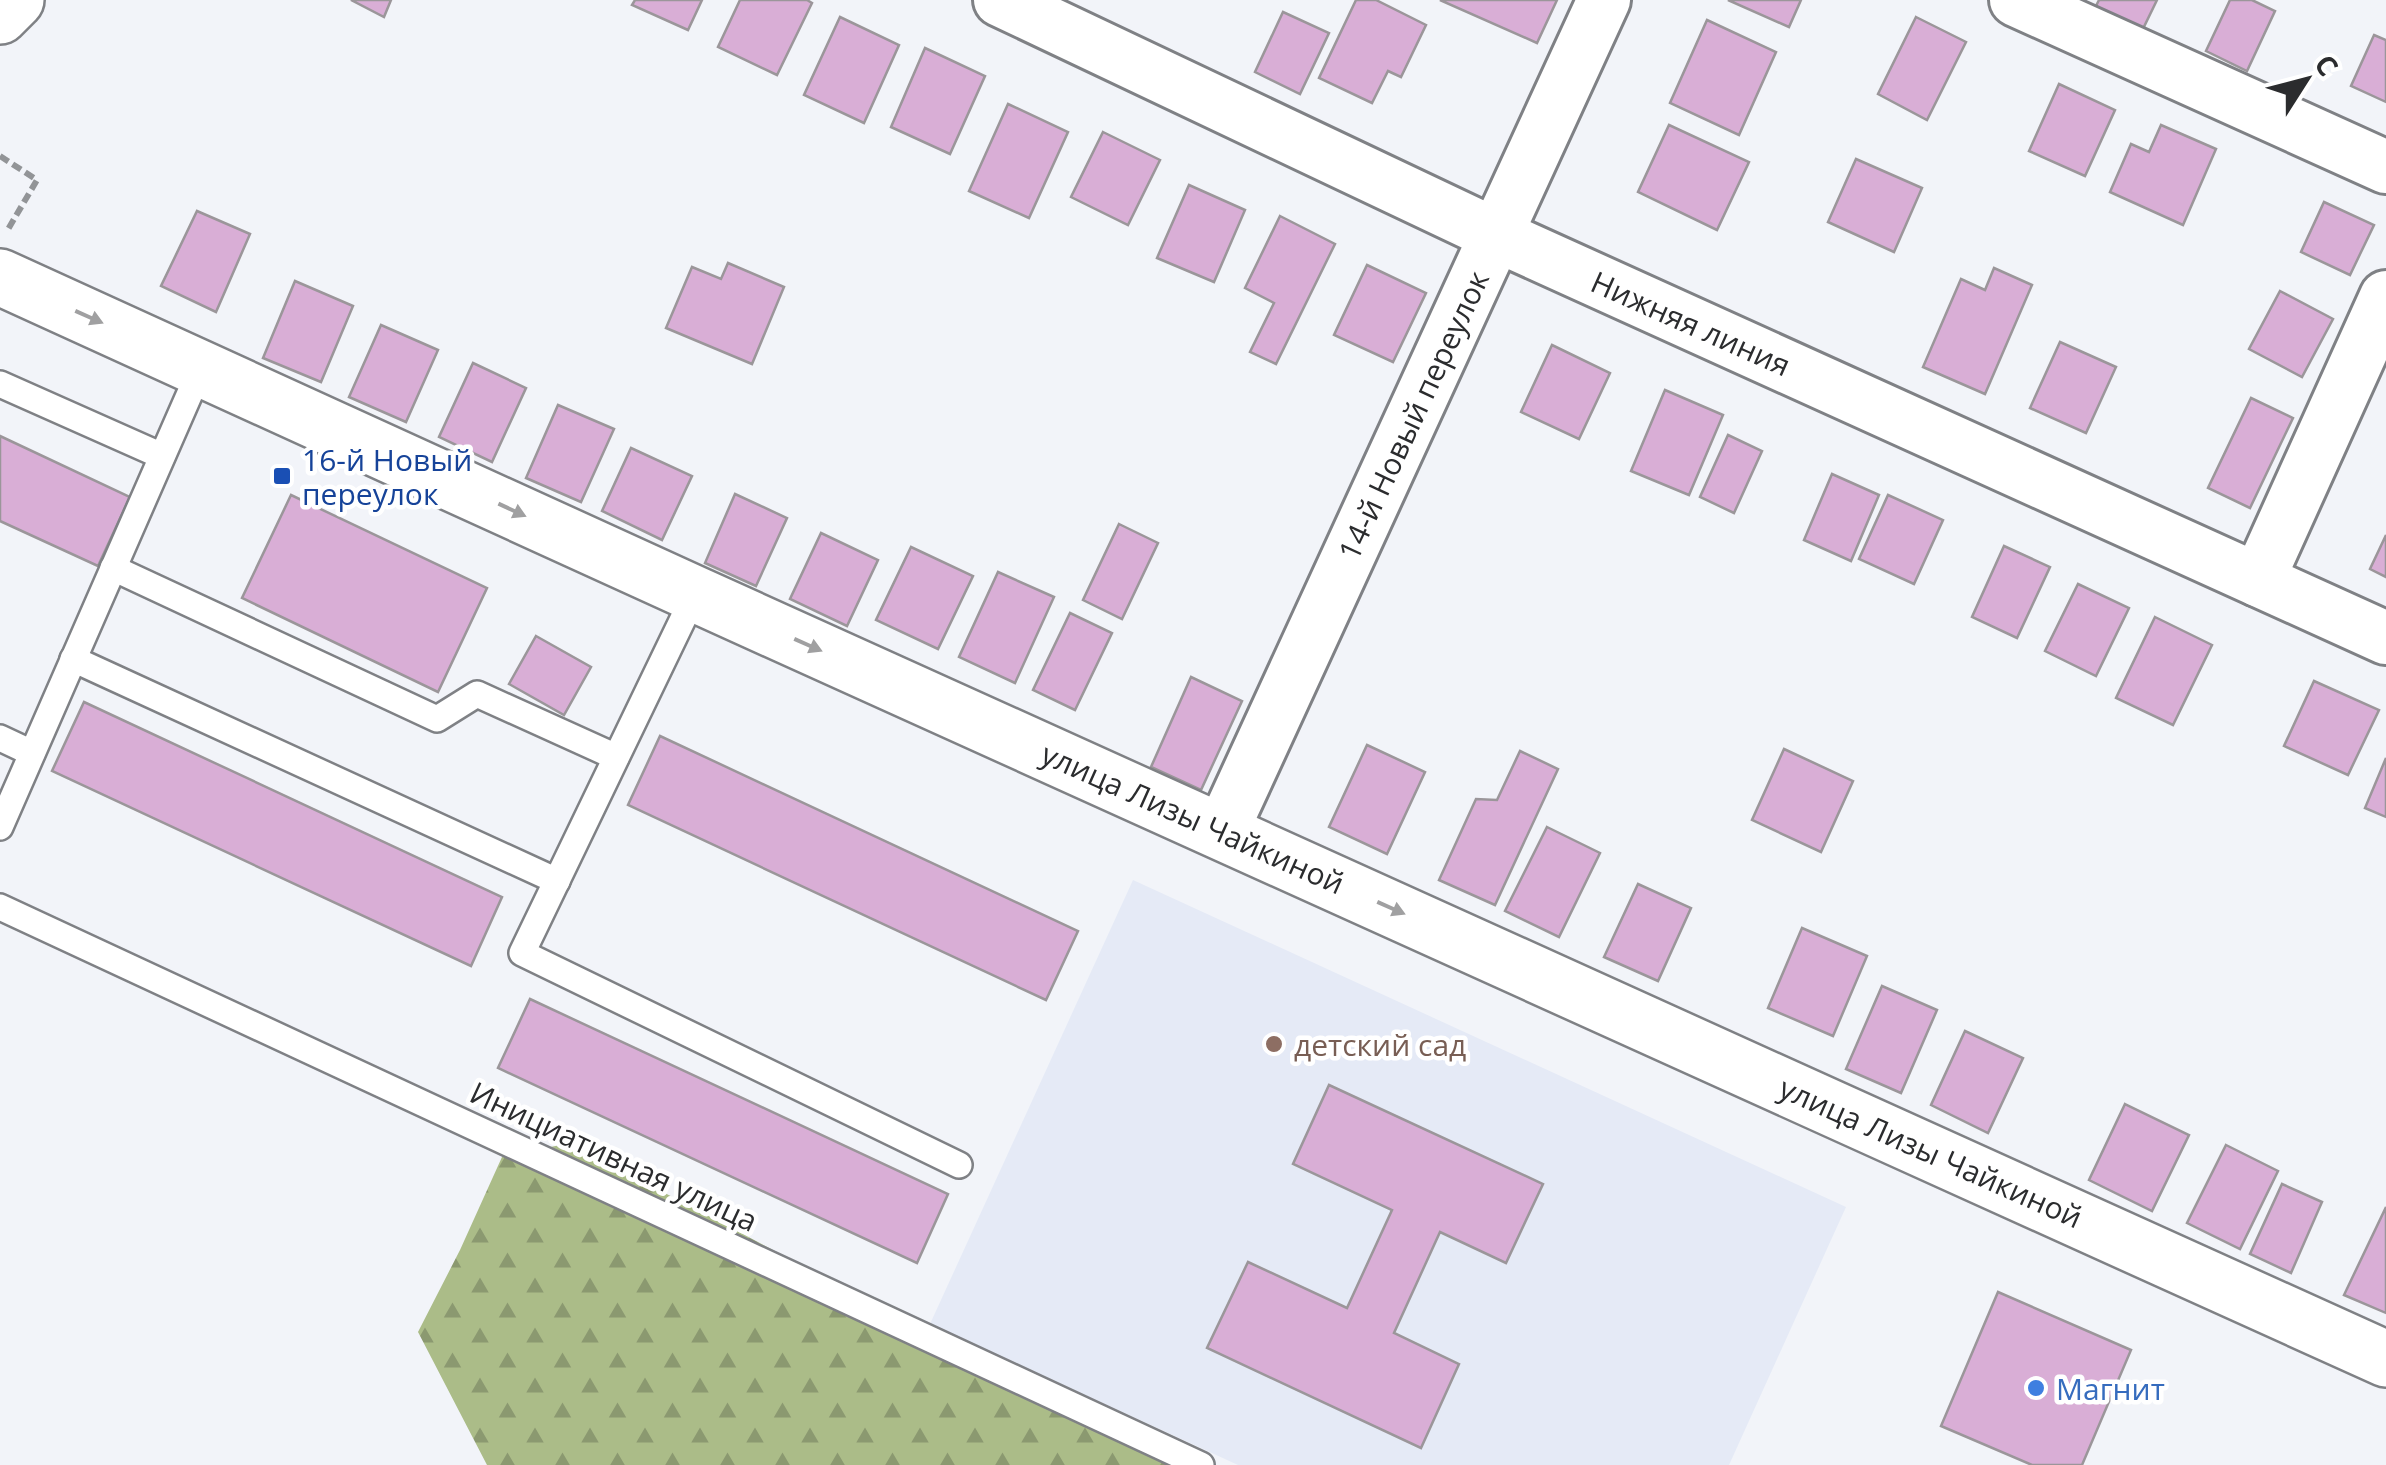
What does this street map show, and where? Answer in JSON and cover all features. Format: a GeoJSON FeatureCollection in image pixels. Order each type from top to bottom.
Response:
{"type":"FeatureCollection","features":[{"type":"Feature","properties":{"kind":"main road"},"geometry":{"type":"LineString","coordinates":[[0,16],[16,0]]}},
{"type":"Feature","properties":{"kind":"main road","name":"улица Лизы Чайкиной"},"geometry":{"type":"LineString","coordinates":[[3,255],[201,368],[2386,1359]]}},
{"type":"Feature","properties":{"kind":"street","name":"Нижняя линия"},"geometry":{"type":"LineString","coordinates":[[1000,0],[1496,235],[2386,638]]}},
{"type":"Feature","properties":{"kind":"street","name":"14-й Новый переулок"},"geometry":{"type":"LineString","coordinates":[[1222,831],[1604,0]]}},
{"type":"Feature","properties":{"kind":"street"},"geometry":{"type":"LineString","coordinates":[[2016,0],[2386,167]]}},
{"type":"Feature","properties":{"kind":"street"},"geometry":{"type":"LineString","coordinates":[[2258,580],[2386,298]]}},
{"type":"Feature","properties":{"kind":"lane"},"geometry":{"type":"LineString","coordinates":[[0,827],[201,368]]}},
{"type":"Feature","properties":{"kind":"lane"},"geometry":{"type":"LineString","coordinates":[[0,384],[162,456]]}},
{"type":"Feature","properties":{"kind":"lane"},"geometry":{"type":"LineString","coordinates":[[113,568],[437,719],[477,694],[616,757]]}},
{"type":"Feature","properties":{"kind":"lane"},"geometry":{"type":"LineString","coordinates":[[695,594],[522,953],[959,1165]]}},
{"type":"Feature","properties":{"kind":"lane"},"geometry":{"type":"LineString","coordinates":[[73,659],[557,881]]}},
{"type":"Feature","properties":{"kind":"lane"},"geometry":{"type":"LineString","coordinates":[[0,738],[32,753]]}},
{"type":"Feature","properties":{"kind":"lane","name":"Инициативная улица"},"geometry":{"type":"LineString","coordinates":[[0,907],[1201,1465]]}},
{"type":"Feature","properties":{"kind":"path"},"geometry":{"type":"LineString","coordinates":[[0,156],[37,180],[3,255]]}},
{"type":"Feature","properties":{"kind":"shaded area","name":"детский сад"},"geometry":{"type":"Polygon","coordinates":[[[1133,880],[1846,1207],[1729,1465],[1238,1465],[930,1324],[1133,880]]]}},
{"type":"Feature","properties":{"kind":"green space"},"geometry":{"type":"Polygon","coordinates":[[[570,1143],[1025,1383],[1201,1465],[487,1465],[418,1332],[502,1157],[570,1143]]]}},
{"type":"Feature","properties":{"kind":"building"},"geometry":{"type":"Polygon","coordinates":[[[351,0],[391,0],[384,17],[351,0]]]}},
{"type":"Feature","properties":{"kind":"building"},"geometry":{"type":"Polygon","coordinates":[[[635,0],[702,0],[688,30],[632,5],[635,0]]]}},
{"type":"Feature","properties":{"kind":"building"},"geometry":{"type":"Polygon","coordinates":[[[740,0],[812,3],[777,75],[718,47],[740,0]]]}},
{"type":"Feature","properties":{"kind":"building"},"geometry":{"type":"Polygon","coordinates":[[[1356,0],[1376,0],[1426,25],[1401,77],[1388,71],[1372,103],[1319,78],[1356,0]]]}},
{"type":"Feature","properties":{"kind":"building"},"geometry":{"type":"Polygon","coordinates":[[[1440,0],[1557,0],[1537,43],[1440,0]]]}},
{"type":"Feature","properties":{"kind":"building"},"geometry":{"type":"Polygon","coordinates":[[[1728,0],[1801,0],[1789,27],[1728,0]]]}},
{"type":"Feature","properties":{"kind":"building"},"geometry":{"type":"Polygon","coordinates":[[[2099,0],[2157,0],[2139,37],[2092,14],[2099,0]]]}},
{"type":"Feature","properties":{"kind":"building"},"geometry":{"type":"Polygon","coordinates":[[[2230,0],[2252,0],[2275,11],[2247,71],[2206,51],[2230,0]]]}},
{"type":"Feature","properties":{"kind":"building"},"geometry":{"type":"Polygon","coordinates":[[[1283,12],[1329,33],[1300,94],[1255,72],[1283,12]]]}},
{"type":"Feature","properties":{"kind":"building"},"geometry":{"type":"Polygon","coordinates":[[[840,17],[899,45],[864,123],[804,95],[840,17]]]}},
{"type":"Feature","properties":{"kind":"building"},"geometry":{"type":"Polygon","coordinates":[[[1916,17],[1966,42],[1927,120],[1878,94],[1916,17]]]}},
{"type":"Feature","properties":{"kind":"building"},"geometry":{"type":"Polygon","coordinates":[[[1707,20],[1776,52],[1739,135],[1670,103],[1707,20]]]}},
{"type":"Feature","properties":{"kind":"building"},"geometry":{"type":"Polygon","coordinates":[[[2374,35],[2386,40],[2386,102],[2351,86],[2374,35]]]}},
{"type":"Feature","properties":{"kind":"building"},"geometry":{"type":"Polygon","coordinates":[[[925,48],[985,76],[950,154],[891,127],[925,48]]]}},
{"type":"Feature","properties":{"kind":"building"},"geometry":{"type":"Polygon","coordinates":[[[2059,84],[2115,110],[2085,176],[2029,151],[2059,84]]]}},
{"type":"Feature","properties":{"kind":"building"},"geometry":{"type":"Polygon","coordinates":[[[1008,104],[1068,132],[1029,218],[969,191],[1008,104]]]}},
{"type":"Feature","properties":{"kind":"building"},"geometry":{"type":"Polygon","coordinates":[[[1669,125],[1749,162],[1717,230],[1638,192],[1669,125]]]}},
{"type":"Feature","properties":{"kind":"building"},"geometry":{"type":"Polygon","coordinates":[[[2161,125],[2216,149],[2183,225],[2110,192],[2131,144],[2149,152],[2161,125]]]}},
{"type":"Feature","properties":{"kind":"building"},"geometry":{"type":"Polygon","coordinates":[[[1103,132],[1160,160],[1128,225],[1071,197],[1103,132]]]}},
{"type":"Feature","properties":{"kind":"building"},"geometry":{"type":"Polygon","coordinates":[[[1856,159],[1922,188],[1894,252],[1828,222],[1856,159]]]}},
{"type":"Feature","properties":{"kind":"building"},"geometry":{"type":"Polygon","coordinates":[[[1189,185],[1245,210],[1214,282],[1157,258],[1189,185]]]}},
{"type":"Feature","properties":{"kind":"building"},"geometry":{"type":"Polygon","coordinates":[[[2324,202],[2374,225],[2350,275],[2301,252],[2324,202]]]}},
{"type":"Feature","properties":{"kind":"building"},"geometry":{"type":"Polygon","coordinates":[[[197,211],[250,234],[216,312],[161,286],[197,211]]]}},
{"type":"Feature","properties":{"kind":"building"},"geometry":{"type":"Polygon","coordinates":[[[1280,216],[1335,244],[1276,364],[1250,352],[1274,303],[1245,288],[1280,216]]]}},
{"type":"Feature","properties":{"kind":"building"},"geometry":{"type":"Polygon","coordinates":[[[728,263],[784,287],[752,364],[666,328],[692,267],[721,279],[728,263]]]}},
{"type":"Feature","properties":{"kind":"building"},"geometry":{"type":"Polygon","coordinates":[[[1367,265],[1426,293],[1393,362],[1334,335],[1367,265]]]}},
{"type":"Feature","properties":{"kind":"building"},"geometry":{"type":"Polygon","coordinates":[[[1994,268],[2032,285],[1985,394],[1923,367],[1961,279],[1985,290],[1994,268]]]}},
{"type":"Feature","properties":{"kind":"building"},"geometry":{"type":"Polygon","coordinates":[[[295,281],[353,306],[321,382],[263,358],[295,281]]]}},
{"type":"Feature","properties":{"kind":"building"},"geometry":{"type":"Polygon","coordinates":[[[2280,291],[2333,319],[2302,377],[2249,349],[2280,291]]]}},
{"type":"Feature","properties":{"kind":"building"},"geometry":{"type":"Polygon","coordinates":[[[381,325],[438,350],[406,422],[349,397],[381,325]]]}},
{"type":"Feature","properties":{"kind":"building"},"geometry":{"type":"Polygon","coordinates":[[[2060,342],[2116,367],[2086,433],[2030,408],[2060,342]]]}},
{"type":"Feature","properties":{"kind":"building"},"geometry":{"type":"Polygon","coordinates":[[[1552,345],[1610,373],[1579,439],[1521,412],[1552,345]]]}},
{"type":"Feature","properties":{"kind":"building"},"geometry":{"type":"Polygon","coordinates":[[[473,363],[526,388],[492,462],[439,437],[473,363]]]}},
{"type":"Feature","properties":{"kind":"building"},"geometry":{"type":"Polygon","coordinates":[[[1665,390],[1723,415],[1689,495],[1631,471],[1665,390]]]}},
{"type":"Feature","properties":{"kind":"building"},"geometry":{"type":"Polygon","coordinates":[[[2251,398],[2293,418],[2250,508],[2208,488],[2251,398]]]}},
{"type":"Feature","properties":{"kind":"building"},"geometry":{"type":"Polygon","coordinates":[[[558,405],[614,429],[581,502],[526,478],[558,405]]]}},
{"type":"Feature","properties":{"kind":"building"},"geometry":{"type":"Polygon","coordinates":[[[1728,435],[1762,451],[1734,513],[1700,497],[1728,435]]]}},
{"type":"Feature","properties":{"kind":"building"},"geometry":{"type":"Polygon","coordinates":[[[0,436],[130,497],[98,566],[0,521],[0,436]]]}},
{"type":"Feature","properties":{"kind":"building"},"geometry":{"type":"Polygon","coordinates":[[[631,448],[692,476],[662,540],[602,511],[631,448]]]}},
{"type":"Feature","properties":{"kind":"building"},"geometry":{"type":"Polygon","coordinates":[[[1832,474],[1879,495],[1851,561],[1804,540],[1832,474]]]}},
{"type":"Feature","properties":{"kind":"building"},"geometry":{"type":"Polygon","coordinates":[[[735,494],[787,518],[756,586],[705,563],[735,494]]]}},
{"type":"Feature","properties":{"kind":"building"},"geometry":{"type":"Polygon","coordinates":[[[291,495],[487,588],[438,692],[242,598],[291,495]]]}},
{"type":"Feature","properties":{"kind":"building"},"geometry":{"type":"Polygon","coordinates":[[[1888,495],[1943,520],[1914,584],[1859,559],[1888,495]]]}},
{"type":"Feature","properties":{"kind":"building"},"geometry":{"type":"Polygon","coordinates":[[[1119,524],[1158,543],[1122,619],[1083,600],[1119,524]]]}},
{"type":"Feature","properties":{"kind":"building"},"geometry":{"type":"Polygon","coordinates":[[[821,533],[878,560],[847,626],[790,599],[821,533]]]}},
{"type":"Feature","properties":{"kind":"building"},"geometry":{"type":"Polygon","coordinates":[[[2386,535],[2386,577],[2370,569],[2386,535]]]}},
{"type":"Feature","properties":{"kind":"building"},"geometry":{"type":"Polygon","coordinates":[[[2004,546],[2050,567],[2017,638],[1972,617],[2004,546]]]}},
{"type":"Feature","properties":{"kind":"building"},"geometry":{"type":"Polygon","coordinates":[[[911,547],[973,576],[938,649],[876,620],[911,547]]]}},
{"type":"Feature","properties":{"kind":"building"},"geometry":{"type":"Polygon","coordinates":[[[998,572],[1054,597],[1015,683],[959,657],[998,572]]]}},
{"type":"Feature","properties":{"kind":"building"},"geometry":{"type":"Polygon","coordinates":[[[2078,584],[2129,608],[2096,676],[2045,651],[2078,584]]]}},
{"type":"Feature","properties":{"kind":"building"},"geometry":{"type":"Polygon","coordinates":[[[1070,613],[1112,633],[1075,710],[1033,690],[1070,613]]]}},
{"type":"Feature","properties":{"kind":"building"},"geometry":{"type":"Polygon","coordinates":[[[2155,617],[2212,645],[2173,725],[2116,698],[2155,617]]]}},
{"type":"Feature","properties":{"kind":"building"},"geometry":{"type":"Polygon","coordinates":[[[536,636],[591,667],[564,715],[509,684],[536,636]]]}},
{"type":"Feature","properties":{"kind":"building"},"geometry":{"type":"Polygon","coordinates":[[[1191,677],[1242,701],[1201,790],[1151,767],[1191,677]]]}},
{"type":"Feature","properties":{"kind":"building"},"geometry":{"type":"Polygon","coordinates":[[[2314,681],[2379,710],[2348,775],[2284,746],[2314,681]]]}},
{"type":"Feature","properties":{"kind":"building"},"geometry":{"type":"Polygon","coordinates":[[[84,702],[502,897],[471,966],[52,771],[84,702]]]}},
{"type":"Feature","properties":{"kind":"building"},"geometry":{"type":"Polygon","coordinates":[[[660,736],[1078,931],[1046,1000],[628,805],[660,736]]]}},
{"type":"Feature","properties":{"kind":"building"},"geometry":{"type":"Polygon","coordinates":[[[1367,745],[1425,772],[1387,854],[1329,827],[1367,745]]]}},
{"type":"Feature","properties":{"kind":"building"},"geometry":{"type":"Polygon","coordinates":[[[1784,749],[1853,781],[1821,852],[1752,820],[1784,749]]]}},
{"type":"Feature","properties":{"kind":"building"},"geometry":{"type":"Polygon","coordinates":[[[1520,751],[1558,769],[1495,905],[1439,880],[1476,799],[1497,800],[1520,751]]]}},
{"type":"Feature","properties":{"kind":"building"},"geometry":{"type":"Polygon","coordinates":[[[2386,758],[2386,817],[2365,808],[2386,758]]]}},
{"type":"Feature","properties":{"kind":"building"},"geometry":{"type":"Polygon","coordinates":[[[1547,827],[1600,853],[1559,937],[1505,911],[1547,827]]]}},
{"type":"Feature","properties":{"kind":"building"},"geometry":{"type":"Polygon","coordinates":[[[1638,884],[1691,908],[1658,981],[1604,957],[1638,884]]]}},
{"type":"Feature","properties":{"kind":"building"},"geometry":{"type":"Polygon","coordinates":[[[1802,928],[1867,956],[1833,1036],[1768,1008],[1802,928]]]}},
{"type":"Feature","properties":{"kind":"building"},"geometry":{"type":"Polygon","coordinates":[[[1882,986],[1937,1010],[1901,1093],[1846,1069],[1882,986]]]}},
{"type":"Feature","properties":{"kind":"building"},"geometry":{"type":"Polygon","coordinates":[[[530,999],[948,1194],[917,1263],[498,1068],[530,999]]]}},
{"type":"Feature","properties":{"kind":"building"},"geometry":{"type":"Polygon","coordinates":[[[1965,1031],[2023,1058],[1988,1133],[1931,1105],[1965,1031]]]}},
{"type":"Feature","properties":{"kind":"building"},"geometry":{"type":"Polygon","coordinates":[[[1329,1085],[1543,1184],[1506,1263],[1440,1232],[1394,1333],[1459,1364],[1421,1448],[1207,1348],[1248,1262],[1347,1308],[1392,1210],[1293,1164],[1329,1085]]]}},
{"type":"Feature","properties":{"kind":"building"},"geometry":{"type":"Polygon","coordinates":[[[2125,1104],[2189,1135],[2152,1211],[2089,1180],[2125,1104]]]}},
{"type":"Feature","properties":{"kind":"building"},"geometry":{"type":"Polygon","coordinates":[[[2226,1145],[2278,1171],[2240,1249],[2187,1223],[2226,1145]]]}},
{"type":"Feature","properties":{"kind":"building"},"geometry":{"type":"Polygon","coordinates":[[[2282,1184],[2322,1202],[2291,1273],[2250,1254],[2282,1184]]]}},
{"type":"Feature","properties":{"kind":"building"},"geometry":{"type":"Polygon","coordinates":[[[2386,1207],[2386,1313],[2344,1295],[2386,1207]]]}},
{"type":"Feature","properties":{"kind":"building","name":"Магнит"},"geometry":{"type":"Polygon","coordinates":[[[1998,1292],[2131,1350],[2082,1465],[2032,1465],[1941,1426],[1998,1292]]]}},
{"type":"Feature","properties":{"kind":"place","name":"16-й Новый переулок"},"geometry":{"type":"Point","coordinates":[282,476]}},
{"type":"Feature","properties":{"kind":"place","name":"детский сад"},"geometry":{"type":"Point","coordinates":[1274,1044]}},
{"type":"Feature","properties":{"kind":"place","name":"Магнит"},"geometry":{"type":"Point","coordinates":[2036,1388]}}]}
